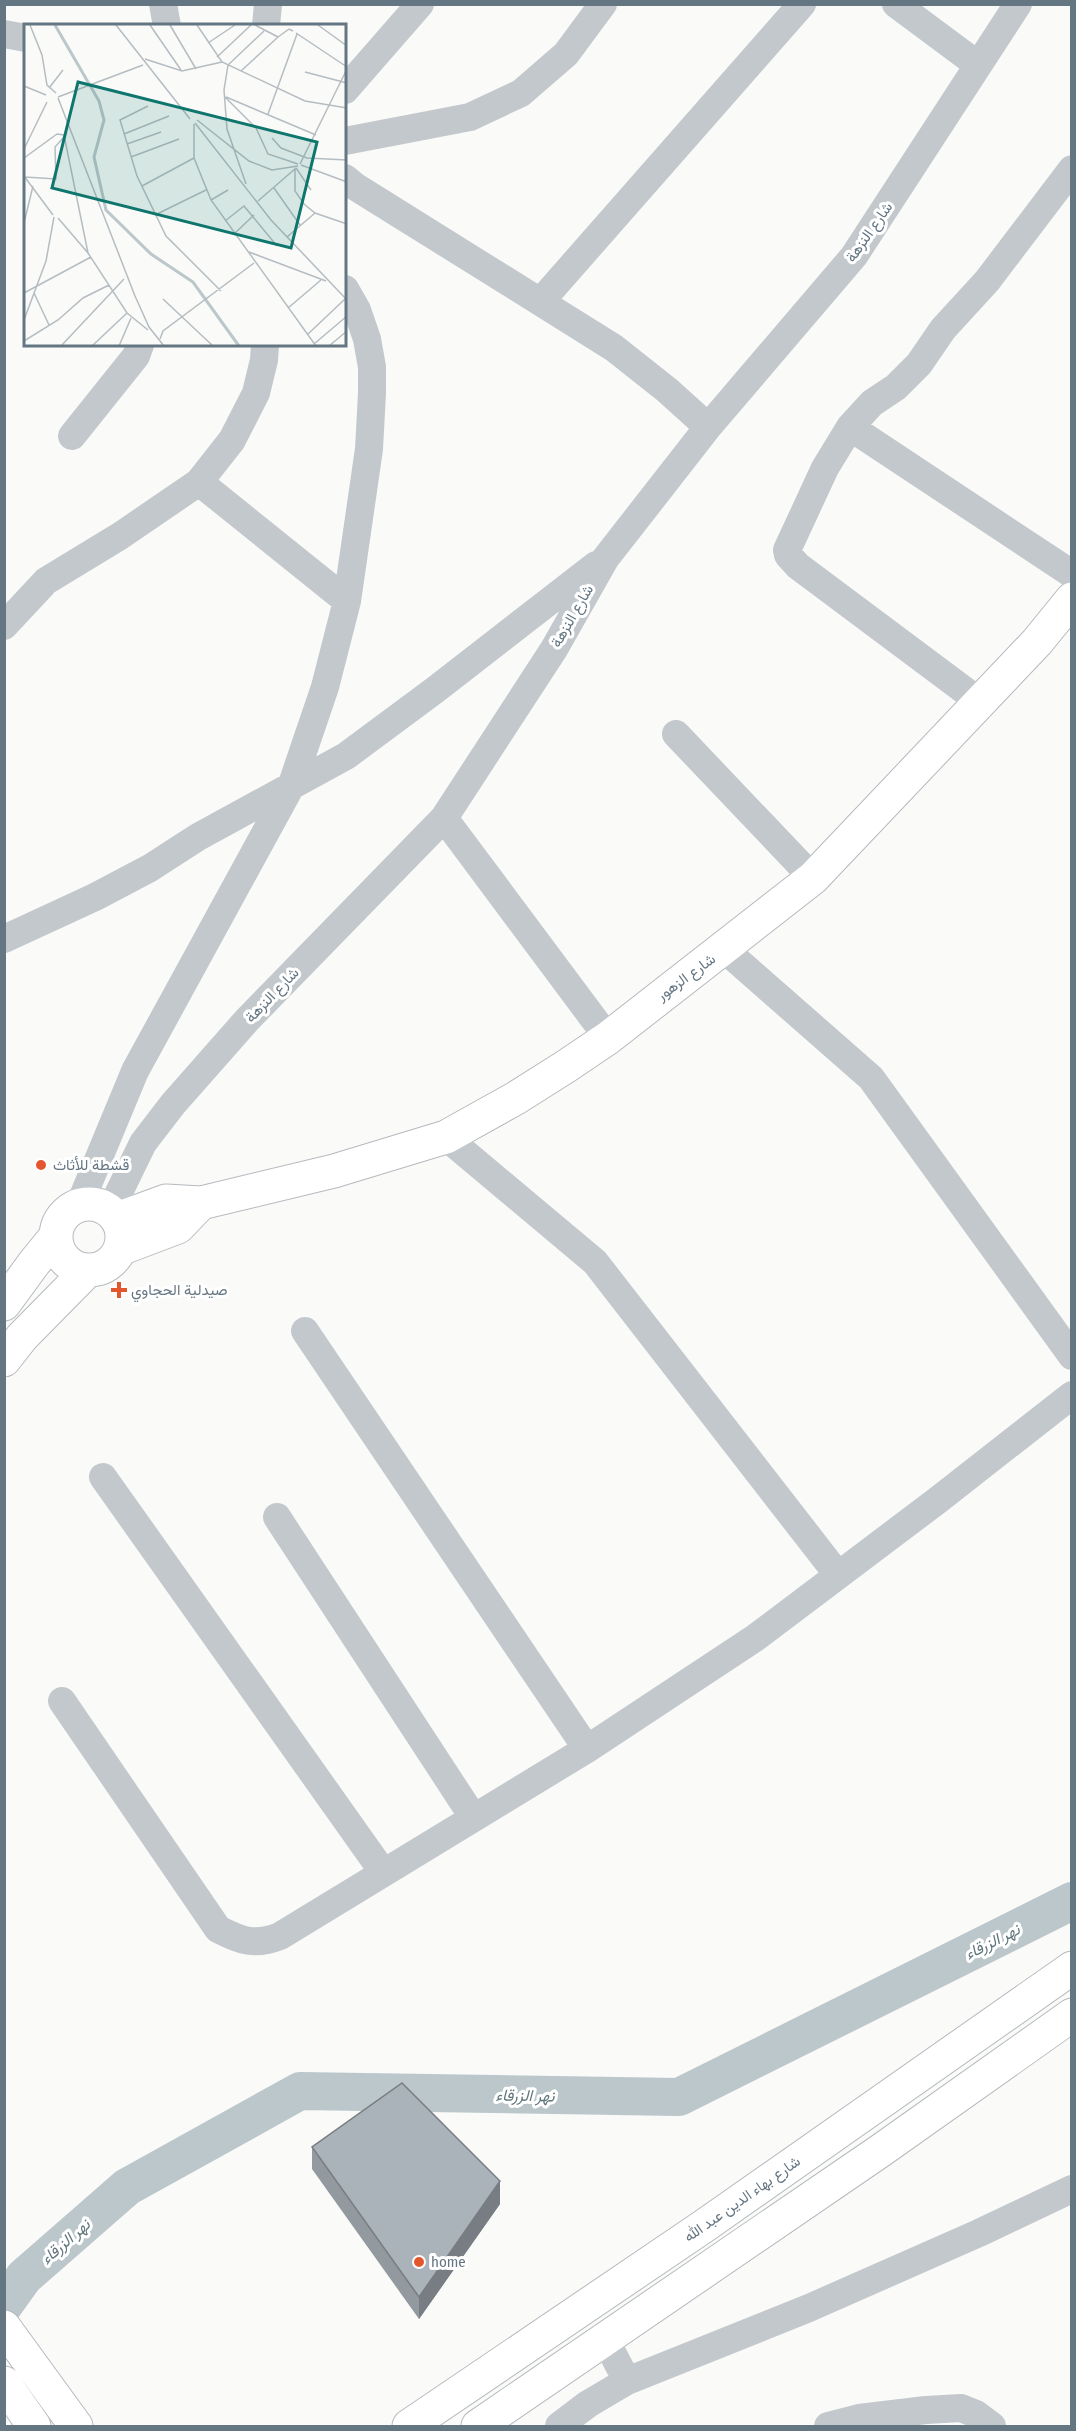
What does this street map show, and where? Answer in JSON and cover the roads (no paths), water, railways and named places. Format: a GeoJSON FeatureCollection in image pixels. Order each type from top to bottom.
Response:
{"type":"FeatureCollection","features":[{"type":"Feature","properties":{"kind":"main road","name":"شارع الزهور"},"geometry":{"type":"LineString","coordinates":[[106,1221],[166,1201],[201,1203],[334,1171],[446,1137],[516,1098],[608,1038],[813,878],[1037,642],[1071,599]]}},
{"type":"Feature","properties":{"kind":"main road"},"geometry":{"type":"LineString","coordinates":[[4,1304],[56,1236],[63,1217],[106,1221],[108,1265],[88,1270],[78,1269],[62,1256],[56,1236]]}},
{"type":"Feature","properties":{"kind":"main road"},"geometry":{"type":"LineString","coordinates":[[4,1360],[29,1329],[88,1270]]}},
{"type":"Feature","properties":{"kind":"main road","name":"شارع بهاء الدين عبد الله"},"geometry":{"type":"LineString","coordinates":[[409,2427],[704,2226],[1071,1968]]}},
{"type":"Feature","properties":{"kind":"main road"},"geometry":{"type":"LineString","coordinates":[[478,2427],[880,2151],[1071,2015]]}},
{"type":"Feature","properties":{"kind":"main road"},"geometry":{"type":"LineString","coordinates":[[4,2327],[72,2421]]}},
{"type":"Feature","properties":{"kind":"main road"},"geometry":{"type":"LineString","coordinates":[[4,2383],[34,2427]]}},
{"type":"Feature","properties":{"kind":"street"},"geometry":{"type":"LineString","coordinates":[[163,4],[167,24]]}},
{"type":"Feature","properties":{"kind":"street"},"geometry":{"type":"LineString","coordinates":[[266,24],[268,4]]}},
{"type":"Feature","properties":{"kind":"street"},"geometry":{"type":"LineString","coordinates":[[346,89],[420,4]]}},
{"type":"Feature","properties":{"kind":"street"},"geometry":{"type":"LineString","coordinates":[[346,141],[470,117],[521,93],[566,54],[603,4]]}},
{"type":"Feature","properties":{"kind":"street"},"geometry":{"type":"LineString","coordinates":[[541,301],[802,4]]}},
{"type":"Feature","properties":{"kind":"street"},"geometry":{"type":"LineString","coordinates":[[896,4],[978,65]]}},
{"type":"Feature","properties":{"kind":"street","name":"شارع النزهة"},"geometry":{"type":"LineString","coordinates":[[106,1221],[143,1143],[173,1104],[247,1020],[444,818],[554,649],[605,558],[708,427],[854,256],[1018,4]]}},
{"type":"Feature","properties":{"kind":"street"},"geometry":{"type":"LineString","coordinates":[[4,34],[24,38]]}},
{"type":"Feature","properties":{"kind":"street"},"geometry":{"type":"LineString","coordinates":[[980,702],[798,566],[788,555],[787,550],[825,468],[850,427],[872,403],[896,387],[919,364],[943,329],[987,280],[1071,169]]}},
{"type":"Feature","properties":{"kind":"street"},"geometry":{"type":"LineString","coordinates":[[350,182],[614,348],[667,390],[708,427]]}},
{"type":"Feature","properties":{"kind":"street"},"geometry":{"type":"LineString","coordinates":[[106,1221],[135,1071],[292,784],[325,687],[347,601],[369,449],[372,367],[367,339],[357,310],[346,291]]}},
{"type":"Feature","properties":{"kind":"street"},"geometry":{"type":"LineString","coordinates":[[72,436],[136,356],[140,346]]}},
{"type":"Feature","properties":{"kind":"street"},"geometry":{"type":"LineString","coordinates":[[4,626],[46,581],[120,536],[199,482],[232,440],[256,393],[265,346]]}},
{"type":"Feature","properties":{"kind":"street"},"geometry":{"type":"LineString","coordinates":[[850,427],[1071,574]]}},
{"type":"Feature","properties":{"kind":"street"},"geometry":{"type":"LineString","coordinates":[[199,482],[347,601]]}},
{"type":"Feature","properties":{"kind":"street"},"geometry":{"type":"LineString","coordinates":[[4,939],[95,897],[150,868],[198,837],[345,756],[435,690],[605,558]]}},
{"type":"Feature","properties":{"kind":"street"},"geometry":{"type":"LineString","coordinates":[[676,734],[813,878]]}},
{"type":"Feature","properties":{"kind":"street"},"geometry":{"type":"LineString","coordinates":[[444,818],[608,1038]]}},
{"type":"Feature","properties":{"kind":"street"},"geometry":{"type":"LineString","coordinates":[[724,949],[871,1078],[1071,1356]]}},
{"type":"Feature","properties":{"kind":"street"},"geometry":{"type":"LineString","coordinates":[[446,1137],[595,1263],[838,1575]]}},
{"type":"Feature","properties":{"kind":"street"},"geometry":{"type":"LineString","coordinates":[[305,1331],[586,1749]]}},
{"type":"Feature","properties":{"kind":"street"},"geometry":{"type":"LineString","coordinates":[[62,1701],[218,1929],[233,1937],[263,1942],[280,1936],[586,1749],[755,1638],[1071,1395]]}},
{"type":"Feature","properties":{"kind":"street"},"geometry":{"type":"LineString","coordinates":[[103,1477],[383,1872]]}},
{"type":"Feature","properties":{"kind":"street"},"geometry":{"type":"LineString","coordinates":[[277,1517],[473,1817]]}},
{"type":"Feature","properties":{"kind":"street"},"geometry":{"type":"LineString","coordinates":[[559,2427],[588,2404],[627,2381],[798,2312],[980,2233],[1071,2189]]}},
{"type":"Feature","properties":{"kind":"street"},"geometry":{"type":"LineString","coordinates":[[605,2338],[627,2381]]}},
{"type":"Feature","properties":{"kind":"street"},"geometry":{"type":"LineString","coordinates":[[828,2427],[859,2418],[961,2408],[976,2414],[992,2427]]}},
{"type":"Feature","properties":{"kind":"waterway","name":"نهر الزرقاء"},"geometry":{"type":"LineString","coordinates":[[4,2305],[24,2277],[127,2187],[300,2091],[679,2097],[1072,1901]]}},
{"type":"Feature","properties":{"kind":"place","name":"قشطة للأثاث"},"geometry":{"type":"Point","coordinates":[41,1165]}},
{"type":"Feature","properties":{"kind":"place","name":"صيدلية الحجاوي"},"geometry":{"type":"Point","coordinates":[119,1290]}},
{"type":"Feature","properties":{"kind":"place","name":"home"},"geometry":{"type":"Point","coordinates":[419,2262]}}]}
